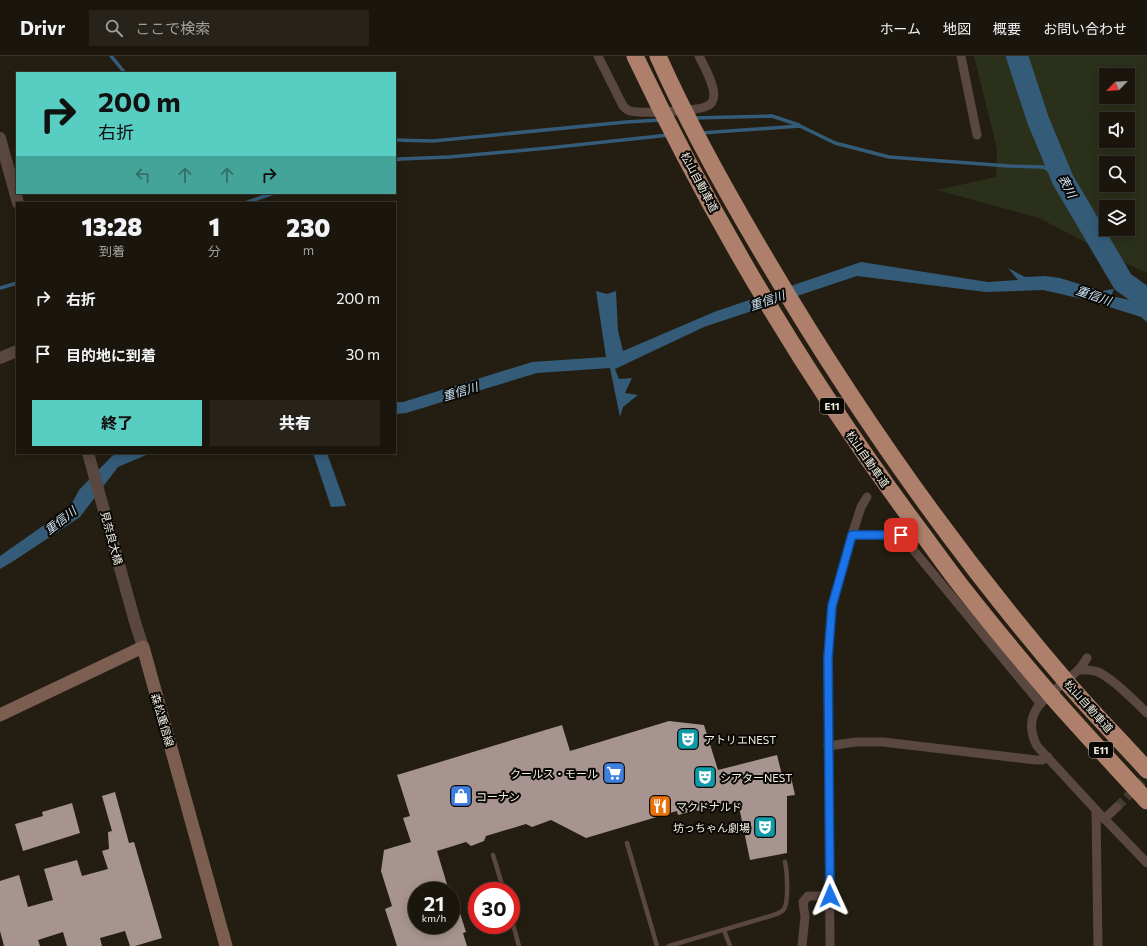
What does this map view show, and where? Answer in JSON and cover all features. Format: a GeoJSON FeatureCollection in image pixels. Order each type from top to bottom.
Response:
{"type":"FeatureCollection","features":[{"type":"Feature","properties":{"kind":"highway","name":"松山自動車道"},"geometry":{"type":"LineString","coordinates":[[635,56],[728,235],[787,336],[845,426],[898,502],[1048,701],[1147,801]]}},
{"type":"Feature","properties":{"kind":"highway","name":"松山自動車道"},"geometry":{"type":"LineString","coordinates":[[658,56],[667,76],[746,225],[805,326],[864,416],[915,489],[982,578],[1071,686],[1147,770]]}},
{"type":"Feature","properties":{"kind":"main road"},"geometry":{"type":"LineString","coordinates":[[0,715],[143,647]]}},
{"type":"Feature","properties":{"kind":"main road","name":"森松重信線"},"geometry":{"type":"LineString","coordinates":[[143,647],[226,946]]}},
{"type":"Feature","properties":{"kind":"street"},"geometry":{"type":"LineString","coordinates":[[598,56],[623,106],[630,111],[652,112],[698,108],[707,106],[712,102],[714,94],[712,86],[699,56]]}},
{"type":"Feature","properties":{"kind":"street"},"geometry":{"type":"LineString","coordinates":[[960,56],[977,135]]}},
{"type":"Feature","properties":{"kind":"street"},"geometry":{"type":"LineString","coordinates":[[0,138],[18,202]]}},
{"type":"Feature","properties":{"kind":"street"},"geometry":{"type":"LineString","coordinates":[[0,358],[16,351]]}},
{"type":"Feature","properties":{"kind":"street","name":"見奈良大橋"},"geometry":{"type":"LineString","coordinates":[[88,454],[143,647]]}},
{"type":"Feature","properties":{"kind":"street"},"geometry":{"type":"LineString","coordinates":[[830,946],[828,658],[832,606],[852,535],[861,507],[867,497]]}},
{"type":"Feature","properties":{"kind":"street"},"geometry":{"type":"LineString","coordinates":[[852,535],[901,535],[1048,701]]}},
{"type":"Feature","properties":{"kind":"street"},"geometry":{"type":"LineString","coordinates":[[1087,658],[1079,670],[1032,717],[1033,737],[1037,746],[1147,863]]}},
{"type":"Feature","properties":{"kind":"street"},"geometry":{"type":"LineString","coordinates":[[1079,670],[1089,670],[1099,672],[1104,675],[1147,713]]}},
{"type":"Feature","properties":{"kind":"street"},"geometry":{"type":"LineString","coordinates":[[828,746],[856,742],[883,742],[1036,760],[1042,760],[1048,757]]}},
{"type":"Feature","properties":{"kind":"street"},"geometry":{"type":"LineString","coordinates":[[1104,819],[1117,807]]}},
{"type":"Feature","properties":{"kind":"street"},"geometry":{"type":"LineString","coordinates":[[1096,810],[1098,946]]}},
{"type":"Feature","properties":{"kind":"street"},"geometry":{"type":"LineString","coordinates":[[802,946],[805,918],[803,902],[808,896],[830,896]]}},
{"type":"Feature","properties":{"kind":"lane"},"geometry":{"type":"LineString","coordinates":[[627,843],[657,946]]}},
{"type":"Feature","properties":{"kind":"lane"},"geometry":{"type":"LineString","coordinates":[[493,855],[501,882]]}},
{"type":"Feature","properties":{"kind":"lane"},"geometry":{"type":"LineString","coordinates":[[669,946],[777,914],[783,910],[786,905],[787,874],[785,862]]}},
{"type":"Feature","properties":{"kind":"lane"},"geometry":{"type":"LineString","coordinates":[[724,930],[730,946]]}},
{"type":"Feature","properties":{"kind":"lane"},"geometry":{"type":"LineString","coordinates":[[516,934],[520,946]]}},
{"type":"Feature","properties":{"kind":"green space"},"geometry":{"type":"Polygon","coordinates":[[[974,56],[1147,56],[1147,273],[1039,218],[937,190],[996,177],[997,149],[974,56]]]}},
{"type":"Feature","properties":{"kind":"water","name":"重信川"},"geometry":{"type":"Polygon","coordinates":[[[861,262],[988,282],[1018,280],[1008,268],[1025,277],[1045,276],[1060,278],[1102,291],[1114,289],[1111,296],[1130,300],[1147,297],[1147,322],[1141,317],[1087,300],[1043,290],[986,292],[857,276],[704,327],[615,369],[619,379],[632,378],[625,393],[638,395],[623,407],[620,417],[610,368],[537,373],[406,413],[396,414],[396,402],[403,402],[532,362],[606,357],[596,291],[607,294],[616,291],[618,331],[623,351],[714,312],[861,262]]]}},
{"type":"Feature","properties":{"kind":"water","name":"重信川"},"geometry":{"type":"Polygon","coordinates":[[[116,454],[149,454],[118,467],[80,517],[0,569],[0,556],[70,507],[79,490],[112,456],[116,454]]]}},
{"type":"Feature","properties":{"kind":"water"},"geometry":{"type":"Polygon","coordinates":[[[313,454],[327,454],[346,506],[331,507],[313,454]]]}},
{"type":"Feature","properties":{"kind":"building"},"geometry":{"type":"Polygon","coordinates":[[[669,721],[704,725],[718,770],[777,755],[783,779],[791,777],[795,795],[787,796],[787,853],[750,860],[738,802],[678,815],[677,811],[586,838],[551,820],[532,827],[526,824],[486,836],[484,841],[471,846],[466,842],[437,851],[446,882],[408,882],[408,934],[460,934],[460,913],[466,932],[463,933],[467,946],[397,946],[385,909],[392,906],[381,871],[384,850],[411,842],[403,818],[410,816],[397,775],[562,725],[570,751],[669,721]]]}},
{"type":"Feature","properties":{"kind":"building"},"geometry":{"type":"Polygon","coordinates":[[[115,792],[129,843],[134,842],[162,938],[135,946],[130,946],[125,931],[100,938],[102,946],[67,946],[63,932],[38,940],[40,946],[4,946],[0,931],[0,881],[19,875],[28,907],[53,900],[44,869],[77,860],[82,876],[108,869],[102,851],[109,849],[108,832],[112,831],[102,796],[115,792]]]}},
{"type":"Feature","properties":{"kind":"building"},"geometry":{"type":"Polygon","coordinates":[[[72,803],[80,833],[23,851],[15,824],[43,816],[42,812],[72,803]]]}},
{"type":"Feature","properties":{"kind":"waterway"},"geometry":{"type":"LineString","coordinates":[[111,56],[124,72]]}},
{"type":"Feature","properties":{"kind":"waterway","name":"表川"},"geometry":{"type":"LineString","coordinates":[[1017,56],[1038,120],[1063,180],[1123,282],[1147,299]]}},
{"type":"Feature","properties":{"kind":"waterway"},"geometry":{"type":"LineString","coordinates":[[693,118],[772,116],[799,125]]}},
{"type":"Feature","properties":{"kind":"waterway"},"geometry":{"type":"LineString","coordinates":[[396,140],[433,141],[626,122],[661,120]]}},
{"type":"Feature","properties":{"kind":"waterway"},"geometry":{"type":"LineString","coordinates":[[701,133],[800,126],[835,143],[889,157],[1009,166],[1044,167],[1063,180]]}},
{"type":"Feature","properties":{"kind":"waterway"},"geometry":{"type":"LineString","coordinates":[[396,160],[449,157],[669,135]]}},
{"type":"Feature","properties":{"kind":"waterway"},"geometry":{"type":"LineString","coordinates":[[248,202],[271,194]]}},
{"type":"Feature","properties":{"kind":"waterway"},"geometry":{"type":"LineString","coordinates":[[0,288],[16,283]]}},
{"type":"Feature","properties":{"kind":"tunnel"},"geometry":{"type":"LineString","coordinates":[[1117,807],[1147,777]]}},
{"type":"Feature","properties":{"kind":"place","name":"アトリエNEST"},"geometry":{"type":"Point","coordinates":[688,739]}},
{"type":"Feature","properties":{"kind":"place","name":"クールス・モール"},"geometry":{"type":"Point","coordinates":[614,773]}},
{"type":"Feature","properties":{"kind":"place","name":"シアターNEST"},"geometry":{"type":"Point","coordinates":[705,777]}},
{"type":"Feature","properties":{"kind":"place","name":"コーナン"},"geometry":{"type":"Point","coordinates":[461,796]}},
{"type":"Feature","properties":{"kind":"place","name":"マクドナルド"},"geometry":{"type":"Point","coordinates":[660,806]}},
{"type":"Feature","properties":{"kind":"place","name":"坊っちゃん劇場"},"geometry":{"type":"Point","coordinates":[765,827]}},
{"type":"Feature","properties":{"kind":"route"},"geometry":{"type":"LineString","coordinates":[[830,896],[828,658],[832,606],[852,535],[901,535]]}}]}
